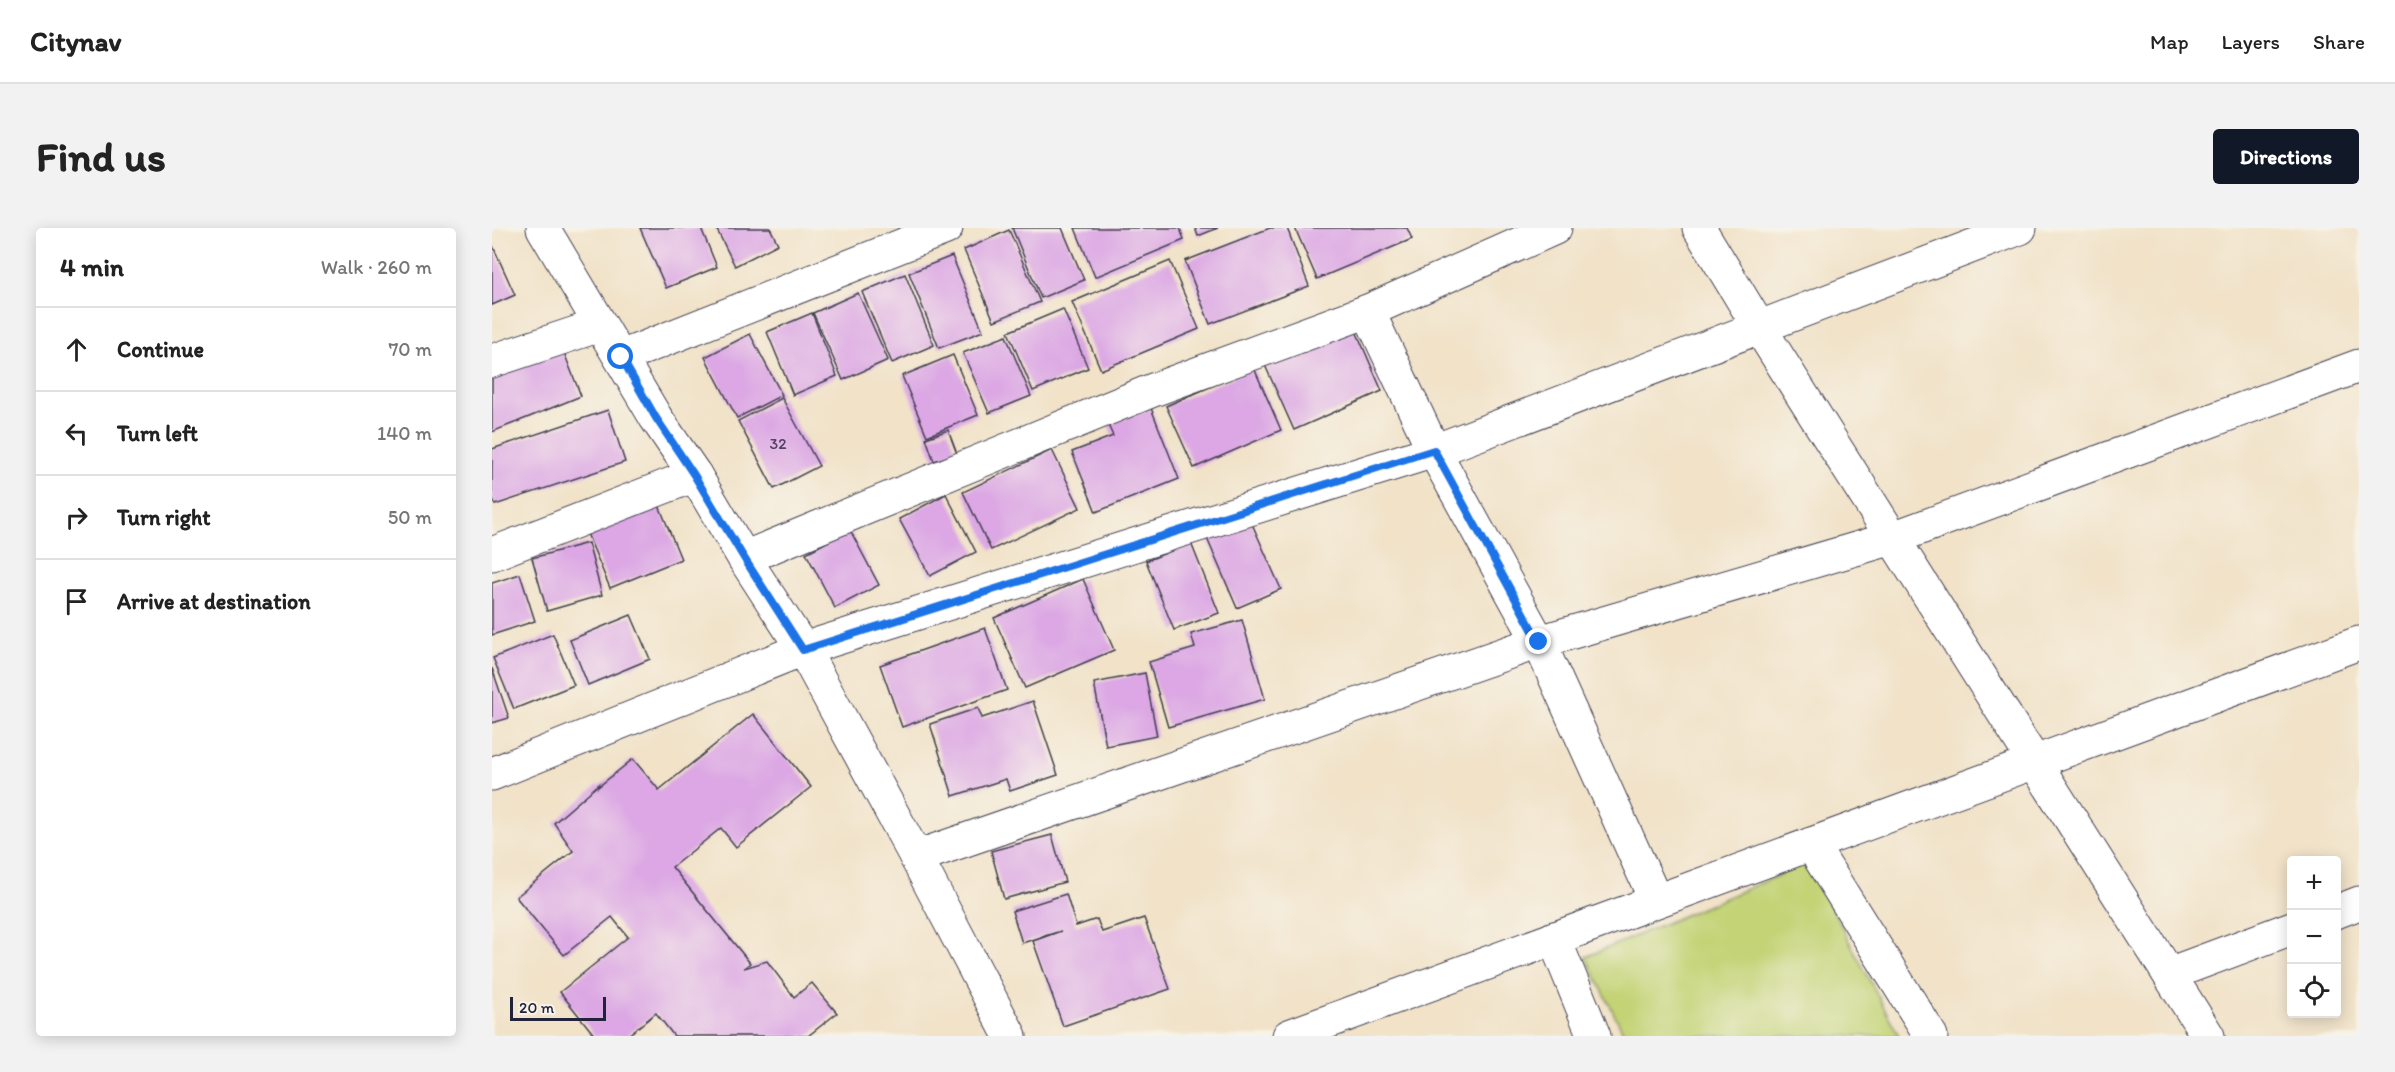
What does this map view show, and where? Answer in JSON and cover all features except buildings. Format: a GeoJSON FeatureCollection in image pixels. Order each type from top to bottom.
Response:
{"type":"FeatureCollection","features":[{"type":"Feature","properties":{"kind":"street"},"geometry":{"type":"LineString","coordinates":[[543,228],[656,418],[803,650],[1010,1036]]}},
{"type":"Feature","properties":{"kind":"street"},"geometry":{"type":"LineString","coordinates":[[621,357],[946,228]]}},
{"type":"Feature","properties":{"kind":"street"},"geometry":{"type":"LineString","coordinates":[[744,558],[1153,390],[1368,311],[1555,228]]}},
{"type":"Feature","properties":{"kind":"street"},"geometry":{"type":"LineString","coordinates":[[1699,228],[1759,327],[2208,1036]]}},
{"type":"Feature","properties":{"kind":"street"},"geometry":{"type":"LineString","coordinates":[[492,774],[803,650],[1434,450],[2020,228]]}},
{"type":"Feature","properties":{"kind":"street"},"geometry":{"type":"LineString","coordinates":[[1368,311],[1434,450],[1539,642],[1656,901]]}},
{"type":"Feature","properties":{"kind":"street"},"geometry":{"type":"LineString","coordinates":[[492,361],[600,325]]}},
{"type":"Feature","properties":{"kind":"street"},"geometry":{"type":"LineString","coordinates":[[916,857],[1539,642],[1893,538],[2359,366]]}},
{"type":"Feature","properties":{"kind":"street"},"geometry":{"type":"LineString","coordinates":[[492,554],[694,475]]}},
{"type":"Feature","properties":{"kind":"street"},"geometry":{"type":"LineString","coordinates":[[1289,1036],[2359,643]]}},
{"type":"Feature","properties":{"kind":"street"},"geometry":{"type":"LineString","coordinates":[[1811,844],[1931,1036]]}},
{"type":"Feature","properties":{"kind":"street"},"geometry":{"type":"LineString","coordinates":[[2341,910],[2359,903]]}},
{"type":"Feature","properties":{"kind":"street"},"geometry":{"type":"LineString","coordinates":[[2169,974],[2287,930]]}},
{"type":"Feature","properties":{"kind":"street"},"geometry":{"type":"LineString","coordinates":[[1554,938],[1594,1036]]}},
{"type":"Feature","properties":{"kind":"green space"},"geometry":{"type":"Polygon","coordinates":[[[1808,863],[1899,1036],[1625,1036],[1586,957],[1808,863]]]}},
{"type":"Feature","properties":{"kind":"route"},"geometry":{"type":"LineString","coordinates":[[621,357],[656,418],[803,650],[1434,450],[1539,642]]}}]}
